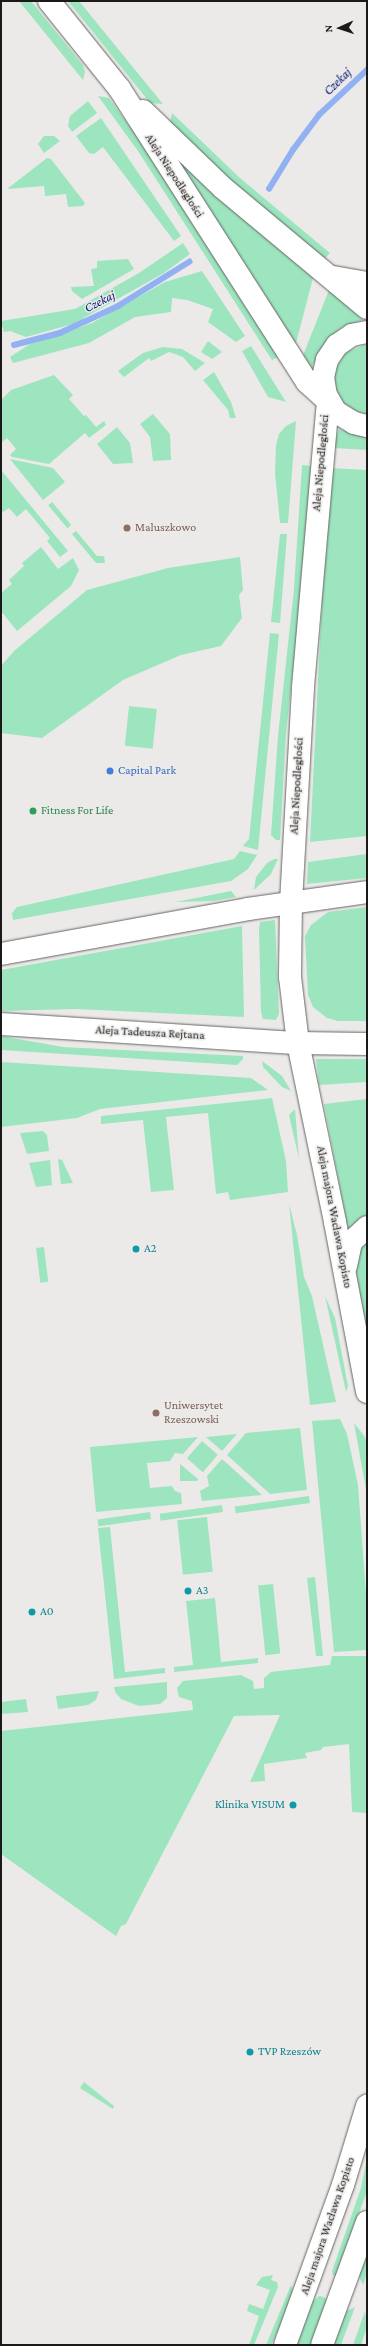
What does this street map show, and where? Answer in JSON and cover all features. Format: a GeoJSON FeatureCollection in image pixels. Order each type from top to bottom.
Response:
{"type":"FeatureCollection","features":[{"type":"Feature","properties":{"kind":"main road","name":"Aleja Niepodległości"},"geometry":{"type":"LineString","coordinates":[[49,1],[119,88],[307,382],[328,401],[303,688],[291,902],[290,976],[298,1043]]}},
{"type":"Feature","properties":{"kind":"main road","name":"Aleja Niepodległości"},"geometry":{"type":"LineString","coordinates":[[119,88],[222,188],[367,308]]}},
{"type":"Feature","properties":{"kind":"main road"},"geometry":{"type":"LineString","coordinates":[[327,276],[361,284],[367,283]]}},
{"type":"Feature","properties":{"kind":"main road"},"geometry":{"type":"LineString","coordinates":[[367,332],[347,338],[330,354],[323,377],[328,401],[341,417],[354,423],[367,426]]}},
{"type":"Feature","properties":{"kind":"main road"},"geometry":{"type":"LineString","coordinates":[[1,954],[291,902],[367,892]]}},
{"type":"Feature","properties":{"kind":"main road","name":"Aleja Tadeusza Rejtana"},"geometry":{"type":"LineString","coordinates":[[1,1024],[298,1043],[367,1044]]}},
{"type":"Feature","properties":{"kind":"main road","name":"Aleja majora Wacława Kopisto"},"geometry":{"type":"LineString","coordinates":[[298,1043],[346,1274],[367,1392]]}},
{"type":"Feature","properties":{"kind":"main road"},"geometry":{"type":"LineString","coordinates":[[346,1274],[349,1246],[359,1232],[367,1227]]}},
{"type":"Feature","properties":{"kind":"main road","name":"Aleja majora Wacława Kopisto"},"geometry":{"type":"LineString","coordinates":[[285,2345],[343,2185],[367,2106]]}},
{"type":"Feature","properties":{"kind":"main road"},"geometry":{"type":"LineString","coordinates":[[322,2345],[367,2222]]}},
{"type":"Feature","properties":{"kind":"green space"},"geometry":{"type":"Polygon","coordinates":[[[19,1],[31,1],[83,65],[85,72],[83,80],[19,1]]]}},
{"type":"Feature","properties":{"kind":"green space"},"geometry":{"type":"Polygon","coordinates":[[[68,1],[79,1],[163,104],[150,103],[68,1]]]}},
{"type":"Feature","properties":{"kind":"green space"},"geometry":{"type":"Polygon","coordinates":[[[98,96],[109,98],[139,139],[278,357],[272,360],[138,151],[98,96]]]}},
{"type":"Feature","properties":{"kind":"green space"},"geometry":{"type":"Polygon","coordinates":[[[88,101],[97,113],[72,132],[68,126],[70,116],[88,101]]]}},
{"type":"Feature","properties":{"kind":"green space"},"geometry":{"type":"Polygon","coordinates":[[[172,113],[240,178],[330,253],[324,260],[228,180],[170,123],[172,113]]]}},
{"type":"Feature","properties":{"kind":"green space"},"geometry":{"type":"Polygon","coordinates":[[[101,118],[181,236],[174,241],[103,147],[94,154],[89,153],[76,136],[101,118]]]}},
{"type":"Feature","properties":{"kind":"green space"},"geometry":{"type":"Polygon","coordinates":[[[44,136],[54,136],[60,141],[44,153],[38,144],[44,136]]]}},
{"type":"Feature","properties":{"kind":"green space"},"geometry":{"type":"Polygon","coordinates":[[[47,158],[51,159],[85,203],[83,206],[68,207],[66,194],[45,196],[44,186],[7,189],[47,158]]]}},
{"type":"Feature","properties":{"kind":"green space"},"geometry":{"type":"Polygon","coordinates":[[[182,164],[313,278],[295,347],[181,165],[182,164]]]}},
{"type":"Feature","properties":{"kind":"green space"},"geometry":{"type":"Polygon","coordinates":[[[183,243],[190,254],[164,273],[73,324],[26,337],[10,331],[4,332],[1,321],[75,309],[139,273],[183,243]]]}},
{"type":"Feature","properties":{"kind":"green space"},"geometry":{"type":"Polygon","coordinates":[[[128,259],[134,269],[82,299],[72,291],[71,287],[94,286],[91,269],[97,268],[97,261],[128,259]]]}},
{"type":"Feature","properties":{"kind":"green space"},"geometry":{"type":"Polygon","coordinates":[[[202,271],[245,336],[236,342],[208,322],[213,309],[187,300],[172,298],[171,312],[135,317],[89,343],[13,363],[10,357],[30,344],[92,323],[165,282],[202,271]]]}},
{"type":"Feature","properties":{"kind":"green space"},"geometry":{"type":"Polygon","coordinates":[[[329,290],[363,320],[344,326],[328,338],[311,368],[302,358],[329,290]]]}},
{"type":"Feature","properties":{"kind":"green space"},"geometry":{"type":"Polygon","coordinates":[[[208,341],[222,352],[212,359],[201,352],[208,341]]]}},
{"type":"Feature","properties":{"kind":"green space"},"geometry":{"type":"Polygon","coordinates":[[[367,344],[367,414],[352,410],[344,404],[335,387],[334,378],[336,368],[346,352],[367,344]]]}},
{"type":"Feature","properties":{"kind":"green space"},"geometry":{"type":"Polygon","coordinates":[[[251,346],[286,402],[268,397],[242,351],[251,346]]]}},
{"type":"Feature","properties":{"kind":"green space"},"geometry":{"type":"Polygon","coordinates":[[[163,347],[182,349],[205,363],[195,371],[183,357],[169,352],[151,361],[149,358],[124,377],[118,371],[143,353],[163,347]]]}},
{"type":"Feature","properties":{"kind":"green space"},"geometry":{"type":"Polygon","coordinates":[[[214,372],[231,402],[236,418],[230,418],[228,410],[203,380],[214,372]]]}},
{"type":"Feature","properties":{"kind":"green space"},"geometry":{"type":"Polygon","coordinates":[[[54,375],[73,395],[69,399],[84,416],[86,415],[96,427],[104,421],[106,425],[89,438],[85,433],[49,464],[12,457],[10,455],[16,449],[7,438],[1,443],[1,400],[11,390],[54,375]]]}},
{"type":"Feature","properties":{"kind":"green space"},"geometry":{"type":"Polygon","coordinates":[[[153,414],[170,434],[171,460],[153,461],[150,437],[140,424],[153,414]]]}},
{"type":"Feature","properties":{"kind":"green space"},"geometry":{"type":"Polygon","coordinates":[[[296,421],[288,523],[280,523],[275,473],[276,445],[279,434],[286,426],[296,421]]]}},
{"type":"Feature","properties":{"kind":"green space"},"geometry":{"type":"Polygon","coordinates":[[[117,427],[130,443],[133,463],[113,464],[97,444],[117,427]]]}},
{"type":"Feature","properties":{"kind":"green space"},"geometry":{"type":"Polygon","coordinates":[[[339,429],[367,437],[367,450],[333,448],[339,429]]]}},
{"type":"Feature","properties":{"kind":"green space"},"geometry":{"type":"Polygon","coordinates":[[[10,459],[53,468],[65,482],[43,500],[10,459]]]}},
{"type":"Feature","properties":{"kind":"green space"},"geometry":{"type":"Polygon","coordinates":[[[302,465],[312,466],[301,597],[286,734],[280,840],[276,840],[271,835],[278,736],[294,589],[302,465]]]}},
{"type":"Feature","properties":{"kind":"green space"},"geometry":{"type":"Polygon","coordinates":[[[331,468],[367,470],[367,836],[310,842],[326,519],[331,468]]]}},
{"type":"Feature","properties":{"kind":"green space"},"geometry":{"type":"Polygon","coordinates":[[[1,470],[68,551],[60,557],[47,541],[50,538],[26,509],[17,517],[9,508],[3,512],[1,509],[1,470]]]}},
{"type":"Feature","properties":{"kind":"green space"},"geometry":{"type":"Polygon","coordinates":[[[52,502],[71,525],[67,528],[48,505],[52,502]]]}},
{"type":"Feature","properties":{"kind":"green space"},"geometry":{"type":"Polygon","coordinates":[[[76,531],[97,556],[104,556],[105,563],[96,563],[72,534],[76,531]]]}},
{"type":"Feature","properties":{"kind":"green space"},"geometry":{"type":"Polygon","coordinates":[[[280,534],[287,534],[280,623],[271,622],[280,534]]]}},
{"type":"Feature","properties":{"kind":"green space"},"geometry":{"type":"Polygon","coordinates":[[[41,547],[58,569],[73,558],[79,570],[71,586],[17,631],[1,611],[1,593],[12,584],[9,580],[24,566],[22,563],[41,547]]]}},
{"type":"Feature","properties":{"kind":"green space"},"geometry":{"type":"Polygon","coordinates":[[[240,557],[243,590],[239,595],[242,618],[221,646],[181,655],[123,680],[42,738],[1,733],[1,666],[14,651],[87,590],[168,568],[240,557]]]}},
{"type":"Feature","properties":{"kind":"green space"},"geometry":{"type":"Polygon","coordinates":[[[270,633],[279,634],[258,850],[243,846],[249,839],[270,633]]]}},
{"type":"Feature","properties":{"kind":"green space"},"geometry":{"type":"Polygon","coordinates":[[[129,706],[157,709],[153,749],[125,746],[129,706]]]}},
{"type":"Feature","properties":{"kind":"green space"},"geometry":{"type":"Polygon","coordinates":[[[240,851],[257,855],[248,869],[231,881],[13,920],[12,913],[17,907],[234,859],[240,851]]]}},
{"type":"Feature","properties":{"kind":"green space"},"geometry":{"type":"Polygon","coordinates":[[[367,854],[367,878],[307,884],[308,862],[367,854]]]}},
{"type":"Feature","properties":{"kind":"green space"},"geometry":{"type":"Polygon","coordinates":[[[274,859],[278,859],[271,874],[254,890],[256,877],[267,863],[274,859]]]}},
{"type":"Feature","properties":{"kind":"green space"},"geometry":{"type":"Polygon","coordinates":[[[231,891],[236,897],[214,901],[176,902],[231,891]]]}},
{"type":"Feature","properties":{"kind":"green space"},"geometry":{"type":"Polygon","coordinates":[[[367,907],[367,1021],[338,1021],[327,1018],[313,1007],[308,995],[305,936],[311,925],[328,912],[367,907]]]}},
{"type":"Feature","properties":{"kind":"green space"},"geometry":{"type":"Polygon","coordinates":[[[275,920],[279,1014],[276,1020],[263,1019],[261,1012],[259,930],[260,922],[275,920]]]}},
{"type":"Feature","properties":{"kind":"green space"},"geometry":{"type":"Polygon","coordinates":[[[242,926],[244,1017],[76,1009],[1,1011],[1,970],[242,926]]]}},
{"type":"Feature","properties":{"kind":"green space"},"geometry":{"type":"Polygon","coordinates":[[[1,1036],[63,1047],[243,1056],[243,1059],[237,1065],[1,1050],[1,1036]]]}},
{"type":"Feature","properties":{"kind":"green space"},"geometry":{"type":"Polygon","coordinates":[[[316,1059],[367,1059],[367,1082],[319,1085],[316,1059]]]}},
{"type":"Feature","properties":{"kind":"green space"},"geometry":{"type":"Polygon","coordinates":[[[262,1061],[282,1076],[291,1091],[282,1087],[263,1067],[262,1061]]]}},
{"type":"Feature","properties":{"kind":"green space"},"geometry":{"type":"Polygon","coordinates":[[[1,1062],[251,1078],[268,1090],[100,1109],[77,1118],[1,1127],[1,1062]]]}},
{"type":"Feature","properties":{"kind":"green space"},"geometry":{"type":"Polygon","coordinates":[[[272,1098],[286,1161],[288,1192],[230,1200],[228,1192],[216,1194],[208,1113],[166,1117],[174,1190],[151,1192],[143,1120],[101,1124],[101,1116],[272,1098]]]}},
{"type":"Feature","properties":{"kind":"green space"},"geometry":{"type":"Polygon","coordinates":[[[367,1099],[367,1216],[348,1229],[324,1104],[367,1099]]]}},
{"type":"Feature","properties":{"kind":"green space"},"geometry":{"type":"Polygon","coordinates":[[[295,1109],[299,1159],[289,1115],[295,1109]]]}},
{"type":"Feature","properties":{"kind":"green space"},"geometry":{"type":"Polygon","coordinates":[[[43,1131],[47,1135],[49,1151],[27,1154],[20,1133],[43,1131]]]}},
{"type":"Feature","properties":{"kind":"green space"},"geometry":{"type":"Polygon","coordinates":[[[58,1159],[62,1160],[73,1183],[61,1184],[58,1159]]]}},
{"type":"Feature","properties":{"kind":"green space"},"geometry":{"type":"Polygon","coordinates":[[[50,1160],[52,1185],[36,1187],[29,1163],[50,1160]]]}},
{"type":"Feature","properties":{"kind":"green space"},"geometry":{"type":"Polygon","coordinates":[[[289,1204],[297,1235],[304,1277],[312,1296],[336,1402],[310,1405],[289,1204]]]}},
{"type":"Feature","properties":{"kind":"green space"},"geometry":{"type":"Polygon","coordinates":[[[367,1238],[367,1334],[355,1271],[356,1250],[367,1238]]]}},
{"type":"Feature","properties":{"kind":"green space"},"geometry":{"type":"Polygon","coordinates":[[[44,1247],[48,1282],[40,1283],[36,1248],[44,1247]]]}},
{"type":"Feature","properties":{"kind":"green space"},"geometry":{"type":"Polygon","coordinates":[[[325,1296],[335,1318],[348,1386],[346,1392],[325,1296]]]}},
{"type":"Feature","properties":{"kind":"green space"},"geometry":{"type":"Polygon","coordinates":[[[340,1419],[347,1434],[358,1485],[367,1608],[367,1650],[334,1652],[312,1421],[340,1419]]]}},
{"type":"Feature","properties":{"kind":"green space"},"geometry":{"type":"Polygon","coordinates":[[[354,1423],[365,1437],[367,1444],[367,1495],[354,1423]]]}},
{"type":"Feature","properties":{"kind":"green space"},"geometry":{"type":"Polygon","coordinates":[[[300,1428],[307,1490],[270,1494],[227,1455],[246,1433],[300,1428]]]}},
{"type":"Feature","properties":{"kind":"green space"},"geometry":{"type":"Polygon","coordinates":[[[237,1434],[222,1451],[206,1437],[237,1434]]]}},
{"type":"Feature","properties":{"kind":"green space"},"geometry":{"type":"Polygon","coordinates":[[[198,1437],[183,1454],[175,1453],[170,1461],[147,1463],[150,1488],[172,1486],[175,1491],[181,1493],[182,1504],[96,1512],[90,1447],[198,1437]]]}},
{"type":"Feature","properties":{"kind":"green space"},"geometry":{"type":"Polygon","coordinates":[[[202,1441],[218,1455],[203,1472],[187,1458],[202,1441]]]}},
{"type":"Feature","properties":{"kind":"green space"},"geometry":{"type":"Polygon","coordinates":[[[222,1459],[262,1495],[202,1501],[200,1491],[209,1486],[207,1476],[222,1459]]]}},
{"type":"Feature","properties":{"kind":"green space"},"geometry":{"type":"Polygon","coordinates":[[[180,1464],[198,1479],[197,1481],[180,1481],[180,1464]]]}},
{"type":"Feature","properties":{"kind":"green space"},"geometry":{"type":"Polygon","coordinates":[[[309,1496],[310,1503],[236,1513],[235,1506],[309,1496]]]}},
{"type":"Feature","properties":{"kind":"green space"},"geometry":{"type":"Polygon","coordinates":[[[222,1505],[223,1512],[161,1521],[160,1514],[222,1505]]]}},
{"type":"Feature","properties":{"kind":"green space"},"geometry":{"type":"Polygon","coordinates":[[[150,1512],[151,1519],[98,1526],[98,1519],[150,1512]]]}},
{"type":"Feature","properties":{"kind":"green space"},"geometry":{"type":"Polygon","coordinates":[[[207,1517],[213,1572],[183,1575],[177,1520],[207,1517]]]}},
{"type":"Feature","properties":{"kind":"green space"},"geometry":{"type":"Polygon","coordinates":[[[110,1527],[125,1672],[165,1668],[165,1673],[114,1679],[98,1528],[110,1527]]]}},
{"type":"Feature","properties":{"kind":"green space"},"geometry":{"type":"Polygon","coordinates":[[[315,1577],[323,1656],[316,1656],[307,1578],[315,1577]]]}},
{"type":"Feature","properties":{"kind":"green space"},"geometry":{"type":"Polygon","coordinates":[[[273,1584],[280,1654],[265,1655],[258,1586],[273,1584]]]}},
{"type":"Feature","properties":{"kind":"green space"},"geometry":{"type":"Polygon","coordinates":[[[215,1598],[221,1662],[258,1658],[258,1663],[174,1672],[174,1667],[193,1665],[186,1601],[215,1598]]]}},
{"type":"Feature","properties":{"kind":"green space"},"geometry":{"type":"Polygon","coordinates":[[[332,1656],[367,1656],[367,1813],[352,1812],[349,1744],[323,1747],[321,1750],[305,1753],[307,1758],[264,1764],[265,1781],[250,1782],[280,1715],[234,1716],[126,1924],[121,1926],[116,1936],[1,1854],[1,1731],[193,1710],[192,1701],[179,1697],[177,1688],[183,1681],[241,1675],[253,1681],[254,1689],[264,1688],[264,1678],[271,1672],[330,1665],[332,1656]]]}},
{"type":"Feature","properties":{"kind":"green space"},"geometry":{"type":"Polygon","coordinates":[[[167,1682],[167,1698],[160,1704],[139,1706],[121,1699],[115,1692],[114,1687],[167,1682]]]}},
{"type":"Feature","properties":{"kind":"green space"},"geometry":{"type":"Polygon","coordinates":[[[99,1691],[96,1700],[88,1705],[58,1709],[56,1696],[99,1691]]]}},
{"type":"Feature","properties":{"kind":"green space"},"geometry":{"type":"Polygon","coordinates":[[[26,1699],[28,1712],[1,1714],[1,1702],[26,1699]]]}},
{"type":"Feature","properties":{"kind":"green space"},"geometry":{"type":"Polygon","coordinates":[[[84,2082],[114,2106],[113,2109],[80,2088],[84,2082]]]}},
{"type":"Feature","properties":{"kind":"green space"},"geometry":{"type":"Polygon","coordinates":[[[367,2158],[367,2191],[337,2275],[333,2276],[332,2271],[361,2188],[367,2158]]]}},
{"type":"Feature","properties":{"kind":"green space"},"geometry":{"type":"Polygon","coordinates":[[[367,2249],[367,2273],[363,2285],[358,2274],[367,2249]]]}},
{"type":"Feature","properties":{"kind":"green space"},"geometry":{"type":"Polygon","coordinates":[[[273,2275],[271,2280],[277,2282],[278,2287],[254,2345],[249,2345],[259,2316],[247,2311],[249,2304],[263,2309],[270,2290],[256,2285],[262,2277],[273,2275]]]}},
{"type":"Feature","properties":{"kind":"green space"},"geometry":{"type":"Polygon","coordinates":[[[291,2285],[294,2294],[289,2309],[271,2345],[266,2345],[291,2285]]]}},
{"type":"Feature","properties":{"kind":"green space"},"geometry":{"type":"Polygon","coordinates":[[[319,2296],[324,2297],[328,2302],[313,2345],[297,2345],[313,2301],[319,2296]]]}},
{"type":"Feature","properties":{"kind":"green space"},"geometry":{"type":"Polygon","coordinates":[[[355,2307],[341,2345],[332,2345],[345,2312],[355,2307]]]}},
{"type":"Feature","properties":{"kind":"green space"},"geometry":{"type":"Polygon","coordinates":[[[365,2311],[367,2327],[361,2345],[353,2345],[365,2311]]]}},
{"type":"Feature","properties":{"kind":"waterway","name":"Czekaj"},"geometry":{"type":"LineString","coordinates":[[269,189],[293,150],[319,115],[367,70]]}},
{"type":"Feature","properties":{"kind":"waterway","name":"Czekaj"},"geometry":{"type":"LineString","coordinates":[[14,345],[60,333],[118,306],[189,262]]}},
{"type":"Feature","properties":{"kind":"place","name":"Maluszkowo"},"geometry":{"type":"Point","coordinates":[127,528]}},
{"type":"Feature","properties":{"kind":"place","name":"Capital Park"},"geometry":{"type":"Point","coordinates":[110,771]}},
{"type":"Feature","properties":{"kind":"place","name":"Fitness For Life"},"geometry":{"type":"Point","coordinates":[33,811]}},
{"type":"Feature","properties":{"kind":"place","name":"A2"},"geometry":{"type":"Point","coordinates":[136,1249]}},
{"type":"Feature","properties":{"kind":"place","name":"Uniwersytet Rzeszowski"},"geometry":{"type":"Point","coordinates":[156,1413]}},
{"type":"Feature","properties":{"kind":"place","name":"A3"},"geometry":{"type":"Point","coordinates":[188,1591]}},
{"type":"Feature","properties":{"kind":"place","name":"A0"},"geometry":{"type":"Point","coordinates":[32,1612]}},
{"type":"Feature","properties":{"kind":"place","name":"Klinika VISUM"},"geometry":{"type":"Point","coordinates":[293,1805]}},
{"type":"Feature","properties":{"kind":"place","name":"TVP Rzeszów"},"geometry":{"type":"Point","coordinates":[250,2052]}}]}
